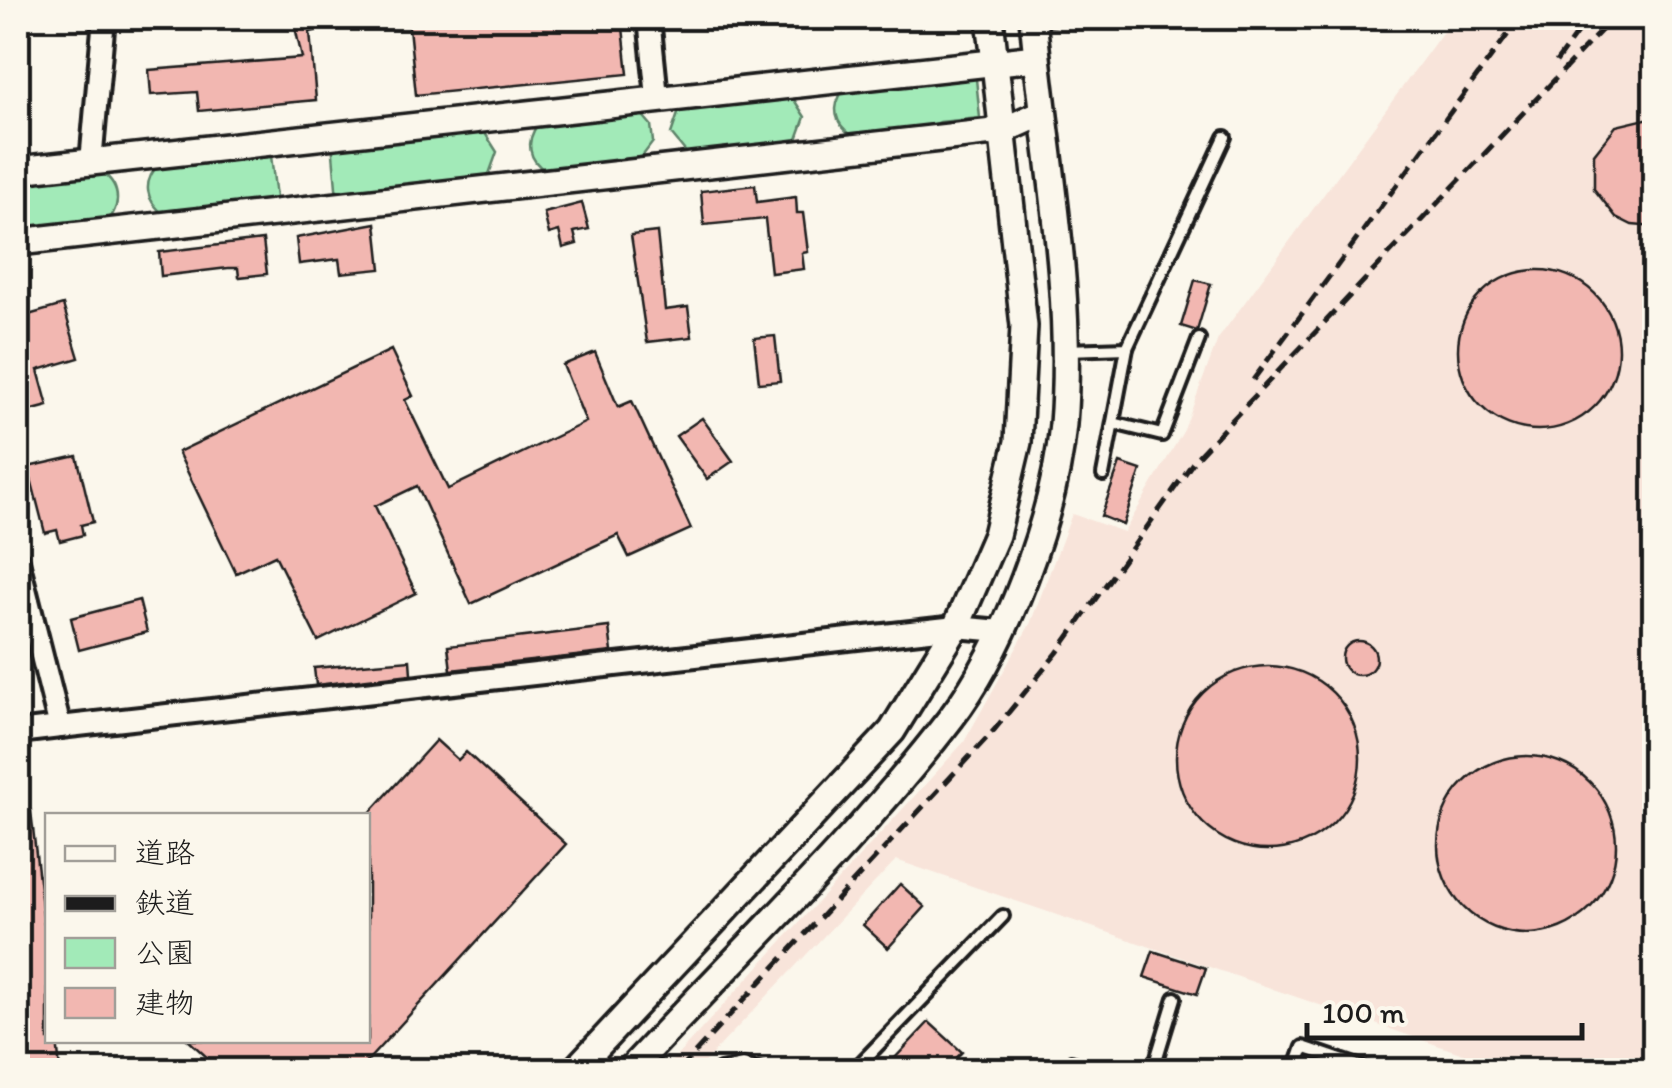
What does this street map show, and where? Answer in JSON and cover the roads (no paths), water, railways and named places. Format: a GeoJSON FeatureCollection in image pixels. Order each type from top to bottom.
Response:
{"type":"FeatureCollection","features":[{"type":"Feature","properties":{"kind":"street"},"geometry":{"type":"LineString","coordinates":[[91,162],[104,18]]}},
{"type":"Feature","properties":{"kind":"street"},"geometry":{"type":"LineString","coordinates":[[650,18],[657,97]]}},
{"type":"Feature","properties":{"kind":"street"},"geometry":{"type":"LineString","coordinates":[[575,1070],[892,731],[956,627],[996,534],[1018,442],[1024,390],[1024,326],[990,18]]}},
{"type":"Feature","properties":{"kind":"street"},"geometry":{"type":"LineString","coordinates":[[630,1070],[838,848],[952,716],[1001,631],[1035,542],[1062,427],[1065,350],[1036,58],[1040,18]]}},
{"type":"Feature","properties":{"kind":"street"},"geometry":{"type":"LineString","coordinates":[[18,170],[1036,58]]}},
{"type":"Feature","properties":{"kind":"street"},"geometry":{"type":"LineString","coordinates":[[18,242],[1002,131],[1042,113]]}},
{"type":"Feature","properties":{"kind":"street"},"geometry":{"type":"LineString","coordinates":[[18,561],[60,727]]}},
{"type":"Feature","properties":{"kind":"street"},"geometry":{"type":"LineString","coordinates":[[18,732],[956,627],[1001,631]]}},
{"type":"Feature","properties":{"kind":"lane"},"geometry":{"type":"LineString","coordinates":[[1103,474],[1126,348],[1225,137]]}},
{"type":"Feature","properties":{"kind":"lane"},"geometry":{"type":"LineString","coordinates":[[1112,424],[1162,435],[1199,339]]}},
{"type":"Feature","properties":{"kind":"lane"},"geometry":{"type":"LineString","coordinates":[[1065,350],[1126,348]]}},
{"type":"Feature","properties":{"kind":"lane"},"geometry":{"type":"LineString","coordinates":[[854,1070],[1003,916]]}},
{"type":"Feature","properties":{"kind":"lane"},"geometry":{"type":"LineString","coordinates":[[1153,1070],[1175,998]]}},
{"type":"Feature","properties":{"kind":"lane"},"geometry":{"type":"LineString","coordinates":[[1294,1070],[1303,1048],[1370,1070]]}},
{"type":"Feature","properties":{"kind":"lane"},"geometry":{"type":"LineString","coordinates":[[1063,1070],[1071,1062],[1097,1070]]}},
{"type":"Feature","properties":{"kind":"lane"},"geometry":{"type":"LineString","coordinates":[[720,1070],[743,1065],[762,1070]]}},
{"type":"Feature","properties":{"kind":"railway"},"geometry":{"type":"LineString","coordinates":[[1253,380],[1520,18]]}},
{"type":"Feature","properties":{"kind":"railway"},"geometry":{"type":"LineString","coordinates":[[1556,62],[1588,18]]}},
{"type":"Feature","properties":{"kind":"railway"},"geometry":{"type":"LineString","coordinates":[[679,1070],[995,729],[1057,653],[1197,457],[1613,18]]}}]}
